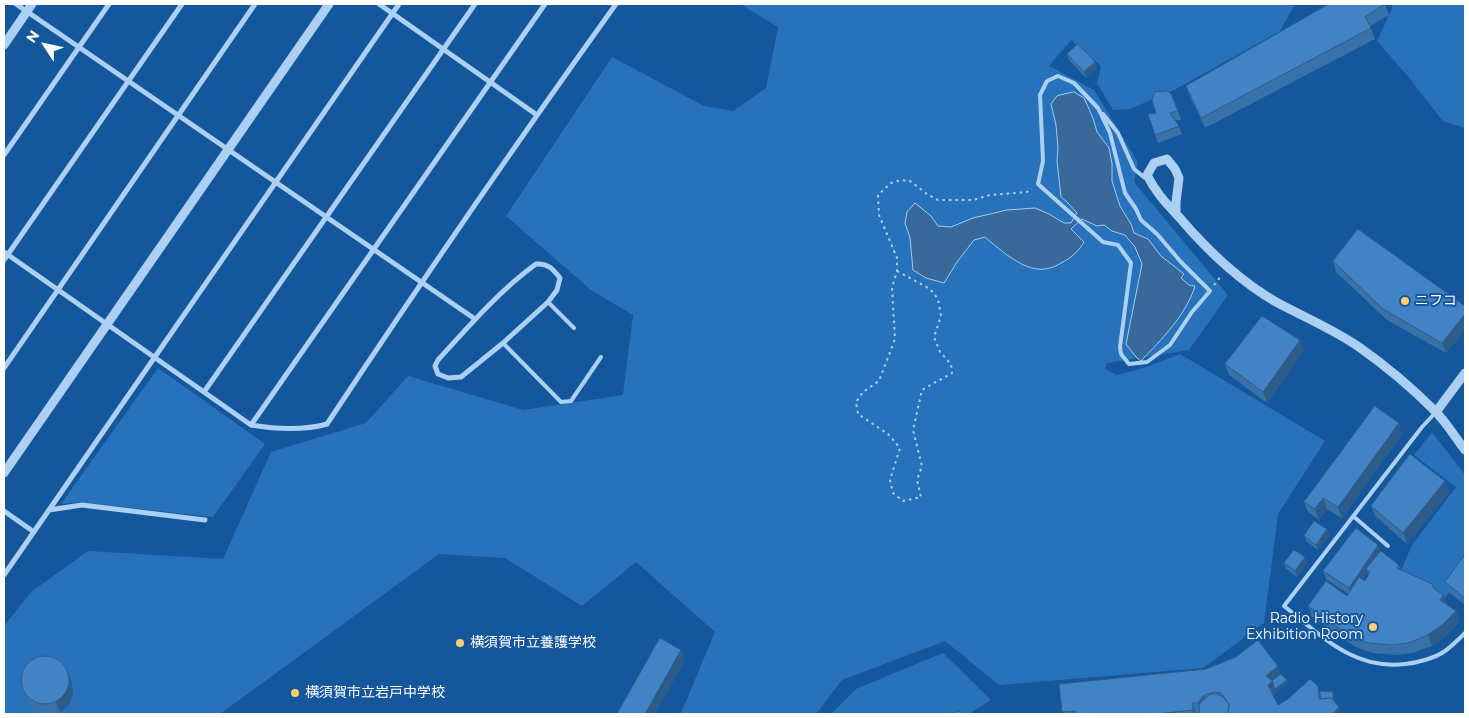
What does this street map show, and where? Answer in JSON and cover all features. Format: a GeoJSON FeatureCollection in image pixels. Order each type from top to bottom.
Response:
{"type":"FeatureCollection","features":[{"type":"Feature","properties":{"kind":"street"},"geometry":{"type":"LineString","coordinates":[[16,4],[30,8],[79,47],[475,319]]}},
{"type":"Feature","properties":{"kind":"street"},"geometry":{"type":"LineString","coordinates":[[4,156],[109,4]]}},
{"type":"Feature","properties":{"kind":"street"},"geometry":{"type":"LineString","coordinates":[[182,4],[5,256],[107,324],[251,425],[273,429],[316,427],[327,424],[421,282],[616,4]]}},
{"type":"Feature","properties":{"kind":"street"},"geometry":{"type":"LineString","coordinates":[[4,368],[255,4]]}},
{"type":"Feature","properties":{"kind":"street"},"geometry":{"type":"LineString","coordinates":[[4,473],[329,4]]}},
{"type":"Feature","properties":{"kind":"street"},"geometry":{"type":"LineString","coordinates":[[379,4],[537,115]]}},
{"type":"Feature","properties":{"kind":"street"},"geometry":{"type":"LineString","coordinates":[[4,575],[399,4]]}},
{"type":"Feature","properties":{"kind":"street"},"geometry":{"type":"LineString","coordinates":[[204,392],[475,4]]}},
{"type":"Feature","properties":{"kind":"street"},"geometry":{"type":"LineString","coordinates":[[251,425],[545,4]]}},
{"type":"Feature","properties":{"kind":"street"},"geometry":{"type":"LineString","coordinates":[[4,45],[30,8]]}},
{"type":"Feature","properties":{"kind":"street"},"geometry":{"type":"LineString","coordinates":[[1176,214],[1179,178],[1167,159],[1154,163],[1147,175],[1154,190],[1196,237],[1228,268],[1253,287],[1276,302],[1320,324],[1359,347],[1398,377],[1436,412],[1465,450]]}},
{"type":"Feature","properties":{"kind":"street"},"geometry":{"type":"LineString","coordinates":[[536,264],[543,264],[552,268],[560,278],[557,290],[548,302],[503,343],[461,377],[448,378],[438,374],[435,366],[438,360],[475,319],[536,264]]}},
{"type":"Feature","properties":{"kind":"street"},"geometry":{"type":"LineString","coordinates":[[1436,412],[1465,373]]}},
{"type":"Feature","properties":{"kind":"street"},"geometry":{"type":"LineString","coordinates":[[49,510],[82,505],[205,520]]}},
{"type":"Feature","properties":{"kind":"street"},"geometry":{"type":"LineString","coordinates":[[4,511],[34,532]]}},
{"type":"Feature","properties":{"kind":"lane"},"geometry":{"type":"LineString","coordinates":[[1098,108],[1110,133],[1125,193],[1142,220],[1210,291],[1192,312],[1170,345],[1147,362],[1129,364],[1121,354],[1120,347],[1132,263],[1118,245],[1103,242],[1038,184],[1043,161],[1040,95],[1047,81],[1058,76],[1074,83],[1098,108],[1118,133],[1134,169],[1150,180]]}},
{"type":"Feature","properties":{"kind":"lane"},"geometry":{"type":"LineString","coordinates":[[548,302],[574,328]]}},
{"type":"Feature","properties":{"kind":"lane"},"geometry":{"type":"LineString","coordinates":[[503,343],[562,402],[571,401],[601,358]]}},
{"type":"Feature","properties":{"kind":"lane"},"geometry":{"type":"LineString","coordinates":[[1436,412],[1422,427],[1284,606],[1338,649],[1359,660],[1376,665],[1393,666],[1416,663],[1444,652],[1465,633]]}},
{"type":"Feature","properties":{"kind":"lane"},"geometry":{"type":"LineString","coordinates":[[1353,516],[1388,546]]}},
{"type":"Feature","properties":{"kind":"path"},"geometry":{"type":"LineString","coordinates":[[897,271],[930,289],[938,299],[941,316],[934,337],[940,352],[951,364],[952,374],[922,390],[913,430],[922,466],[917,480],[921,497],[904,501],[893,494],[890,480],[900,448],[888,434],[858,414],[856,402],[863,392],[879,380],[895,339],[892,288],[897,271],[897,258],[879,215],[878,195],[891,183],[901,180],[910,181],[938,200],[973,200],[990,195],[1027,192],[1038,184]]}},
{"type":"Feature","properties":{"kind":"path"},"geometry":{"type":"LineString","coordinates":[[1210,291],[1228,268]]}},
{"type":"Feature","properties":{"kind":"shaded area"},"geometry":{"type":"Polygon","coordinates":[[[740,4],[1295,4],[1280,31],[1174,90],[1130,109],[1113,110],[1097,83],[1101,66],[1071,40],[1049,66],[1094,90],[1138,162],[1134,182],[1228,295],[1189,350],[1107,363],[1105,369],[1117,375],[1144,368],[1180,354],[1325,441],[1278,514],[1264,623],[1203,668],[999,685],[945,641],[842,680],[816,714],[683,714],[681,713],[715,632],[636,562],[582,606],[505,558],[439,554],[220,714],[4,714],[4,626],[31,592],[88,551],[223,559],[271,452],[366,423],[408,376],[523,410],[623,395],[633,315],[591,290],[506,216],[612,57],[704,106],[733,111],[766,88],[778,27],[740,4]]]}},
{"type":"Feature","properties":{"kind":"shaded area"},"geometry":{"type":"Polygon","coordinates":[[[1392,4],[1465,4],[1465,128],[1443,121],[1377,41],[1392,9],[1392,4]]]}},
{"type":"Feature","properties":{"kind":"shaded area"},"geometry":{"type":"Polygon","coordinates":[[[1074,92],[1084,98],[1097,132],[1109,148],[1112,164],[1112,181],[1120,206],[1134,233],[1148,239],[1161,256],[1184,274],[1181,278],[1189,285],[1195,286],[1186,307],[1179,317],[1141,361],[1126,344],[1142,264],[1135,247],[1125,235],[1112,231],[1104,225],[1097,226],[1082,219],[1071,229],[1084,242],[1082,246],[1068,259],[1047,269],[1031,268],[1024,265],[1010,257],[985,237],[974,240],[944,283],[926,278],[913,270],[910,238],[905,223],[907,212],[915,203],[931,216],[938,226],[951,227],[973,218],[1007,210],[1035,208],[1064,223],[1071,223],[1077,213],[1061,197],[1056,125],[1051,104],[1057,96],[1074,92]]]}},
{"type":"Feature","properties":{"kind":"shaded area"},"geometry":{"type":"Polygon","coordinates":[[[158,368],[265,444],[213,517],[78,502],[61,504],[158,368]]]}},
{"type":"Feature","properties":{"kind":"shaded area"},"geometry":{"type":"Polygon","coordinates":[[[1432,432],[1465,475],[1465,571],[1445,598],[1400,573],[1412,545],[1456,487],[1414,455],[1432,432]]]}},
{"type":"Feature","properties":{"kind":"shaded area"},"geometry":{"type":"Polygon","coordinates":[[[943,653],[991,700],[969,714],[831,714],[856,689],[943,653]]]}},
{"type":"Feature","properties":{"kind":"building"},"geometry":{"type":"Polygon","coordinates":[[[1329,4],[1385,4],[1365,17],[1371,28],[1201,118],[1186,86],[1329,4]]]}},
{"type":"Feature","properties":{"kind":"building"},"geometry":{"type":"Polygon","coordinates":[[[1078,44],[1095,62],[1084,72],[1067,54],[1078,44]]]}},
{"type":"Feature","properties":{"kind":"building"},"geometry":{"type":"Polygon","coordinates":[[[1168,91],[1178,111],[1170,113],[1179,126],[1155,135],[1148,114],[1156,113],[1152,100],[1155,92],[1168,91]]]}},
{"type":"Feature","properties":{"kind":"building"},"geometry":{"type":"Polygon","coordinates":[[[1358,229],[1465,306],[1465,314],[1442,343],[1383,309],[1333,261],[1358,229]]]}},
{"type":"Feature","properties":{"kind":"building"},"geometry":{"type":"Polygon","coordinates":[[[1262,316],[1300,340],[1263,392],[1225,364],[1262,316]]]}},
{"type":"Feature","properties":{"kind":"building"},"geometry":{"type":"Polygon","coordinates":[[[1375,406],[1399,423],[1338,507],[1323,498],[1315,509],[1304,502],[1375,406]]]}},
{"type":"Feature","properties":{"kind":"building"},"geometry":{"type":"Polygon","coordinates":[[[1410,454],[1445,481],[1403,533],[1371,506],[1410,454]]]}},
{"type":"Feature","properties":{"kind":"building"},"geometry":{"type":"Polygon","coordinates":[[[1314,521],[1327,529],[1316,545],[1304,536],[1314,521]]]}},
{"type":"Feature","properties":{"kind":"building"},"geometry":{"type":"Polygon","coordinates":[[[1356,528],[1378,545],[1349,588],[1323,571],[1356,528]]]}},
{"type":"Feature","properties":{"kind":"building"},"geometry":{"type":"Polygon","coordinates":[[[1294,550],[1305,557],[1295,571],[1284,563],[1294,550]]]}},
{"type":"Feature","properties":{"kind":"building"},"geometry":{"type":"Polygon","coordinates":[[[1381,551],[1399,565],[1397,568],[1432,584],[1434,589],[1444,595],[1440,600],[1456,611],[1428,635],[1408,643],[1392,645],[1369,643],[1350,636],[1308,606],[1326,581],[1347,596],[1359,577],[1365,581],[1370,572],[1366,569],[1381,551]]]}},
{"type":"Feature","properties":{"kind":"building"},"geometry":{"type":"Polygon","coordinates":[[[1465,555],[1465,598],[1445,582],[1465,555]]]}},
{"type":"Feature","properties":{"kind":"building"},"geometry":{"type":"Polygon","coordinates":[[[660,638],[681,650],[645,714],[617,714],[660,638]]]}},
{"type":"Feature","properties":{"kind":"building"},"geometry":{"type":"Polygon","coordinates":[[[1258,640],[1278,666],[1266,676],[1273,681],[1268,685],[1278,705],[1288,699],[1310,679],[1318,686],[1319,699],[1331,698],[1339,707],[1333,714],[1227,714],[1229,705],[1225,698],[1221,693],[1214,692],[1204,695],[1198,703],[1192,703],[1193,710],[1157,714],[1076,714],[1076,711],[1062,712],[1059,684],[1206,669],[1236,657],[1258,640]]]}},
{"type":"Feature","properties":{"kind":"building"},"geometry":{"type":"Polygon","coordinates":[[[45,656],[54,658],[62,663],[67,671],[69,680],[67,689],[62,697],[54,702],[45,704],[36,702],[28,697],[23,689],[21,680],[23,671],[28,663],[36,658],[45,656]]]}},
{"type":"Feature","properties":{"kind":"building"},"geometry":{"type":"Polygon","coordinates":[[[1281,674],[1287,680],[1275,689],[1272,681],[1281,674]]]}},
{"type":"Feature","properties":{"kind":"building"},"geometry":{"type":"Polygon","coordinates":[[[1320,691],[1333,692],[1333,700],[1331,698],[1321,699],[1320,691]]]}},
{"type":"Feature","properties":{"kind":"building"},"geometry":{"type":"Polygon","coordinates":[[[1209,695],[1222,696],[1228,703],[1227,714],[1200,714],[1199,705],[1202,701],[1209,695]]]}},
{"type":"Feature","properties":{"kind":"place","name":"ニフコ"},"geometry":{"type":"Point","coordinates":[1405,301]}},
{"type":"Feature","properties":{"kind":"place","name":"Radio History Exhibition Room"},"geometry":{"type":"Point","coordinates":[1373,627]}},
{"type":"Feature","properties":{"kind":"place","name":"横須賀市立養護学校"},"geometry":{"type":"Point","coordinates":[460,643]}},
{"type":"Feature","properties":{"kind":"place","name":"横須賀市立岩戸中学校"},"geometry":{"type":"Point","coordinates":[295,693]}}]}
